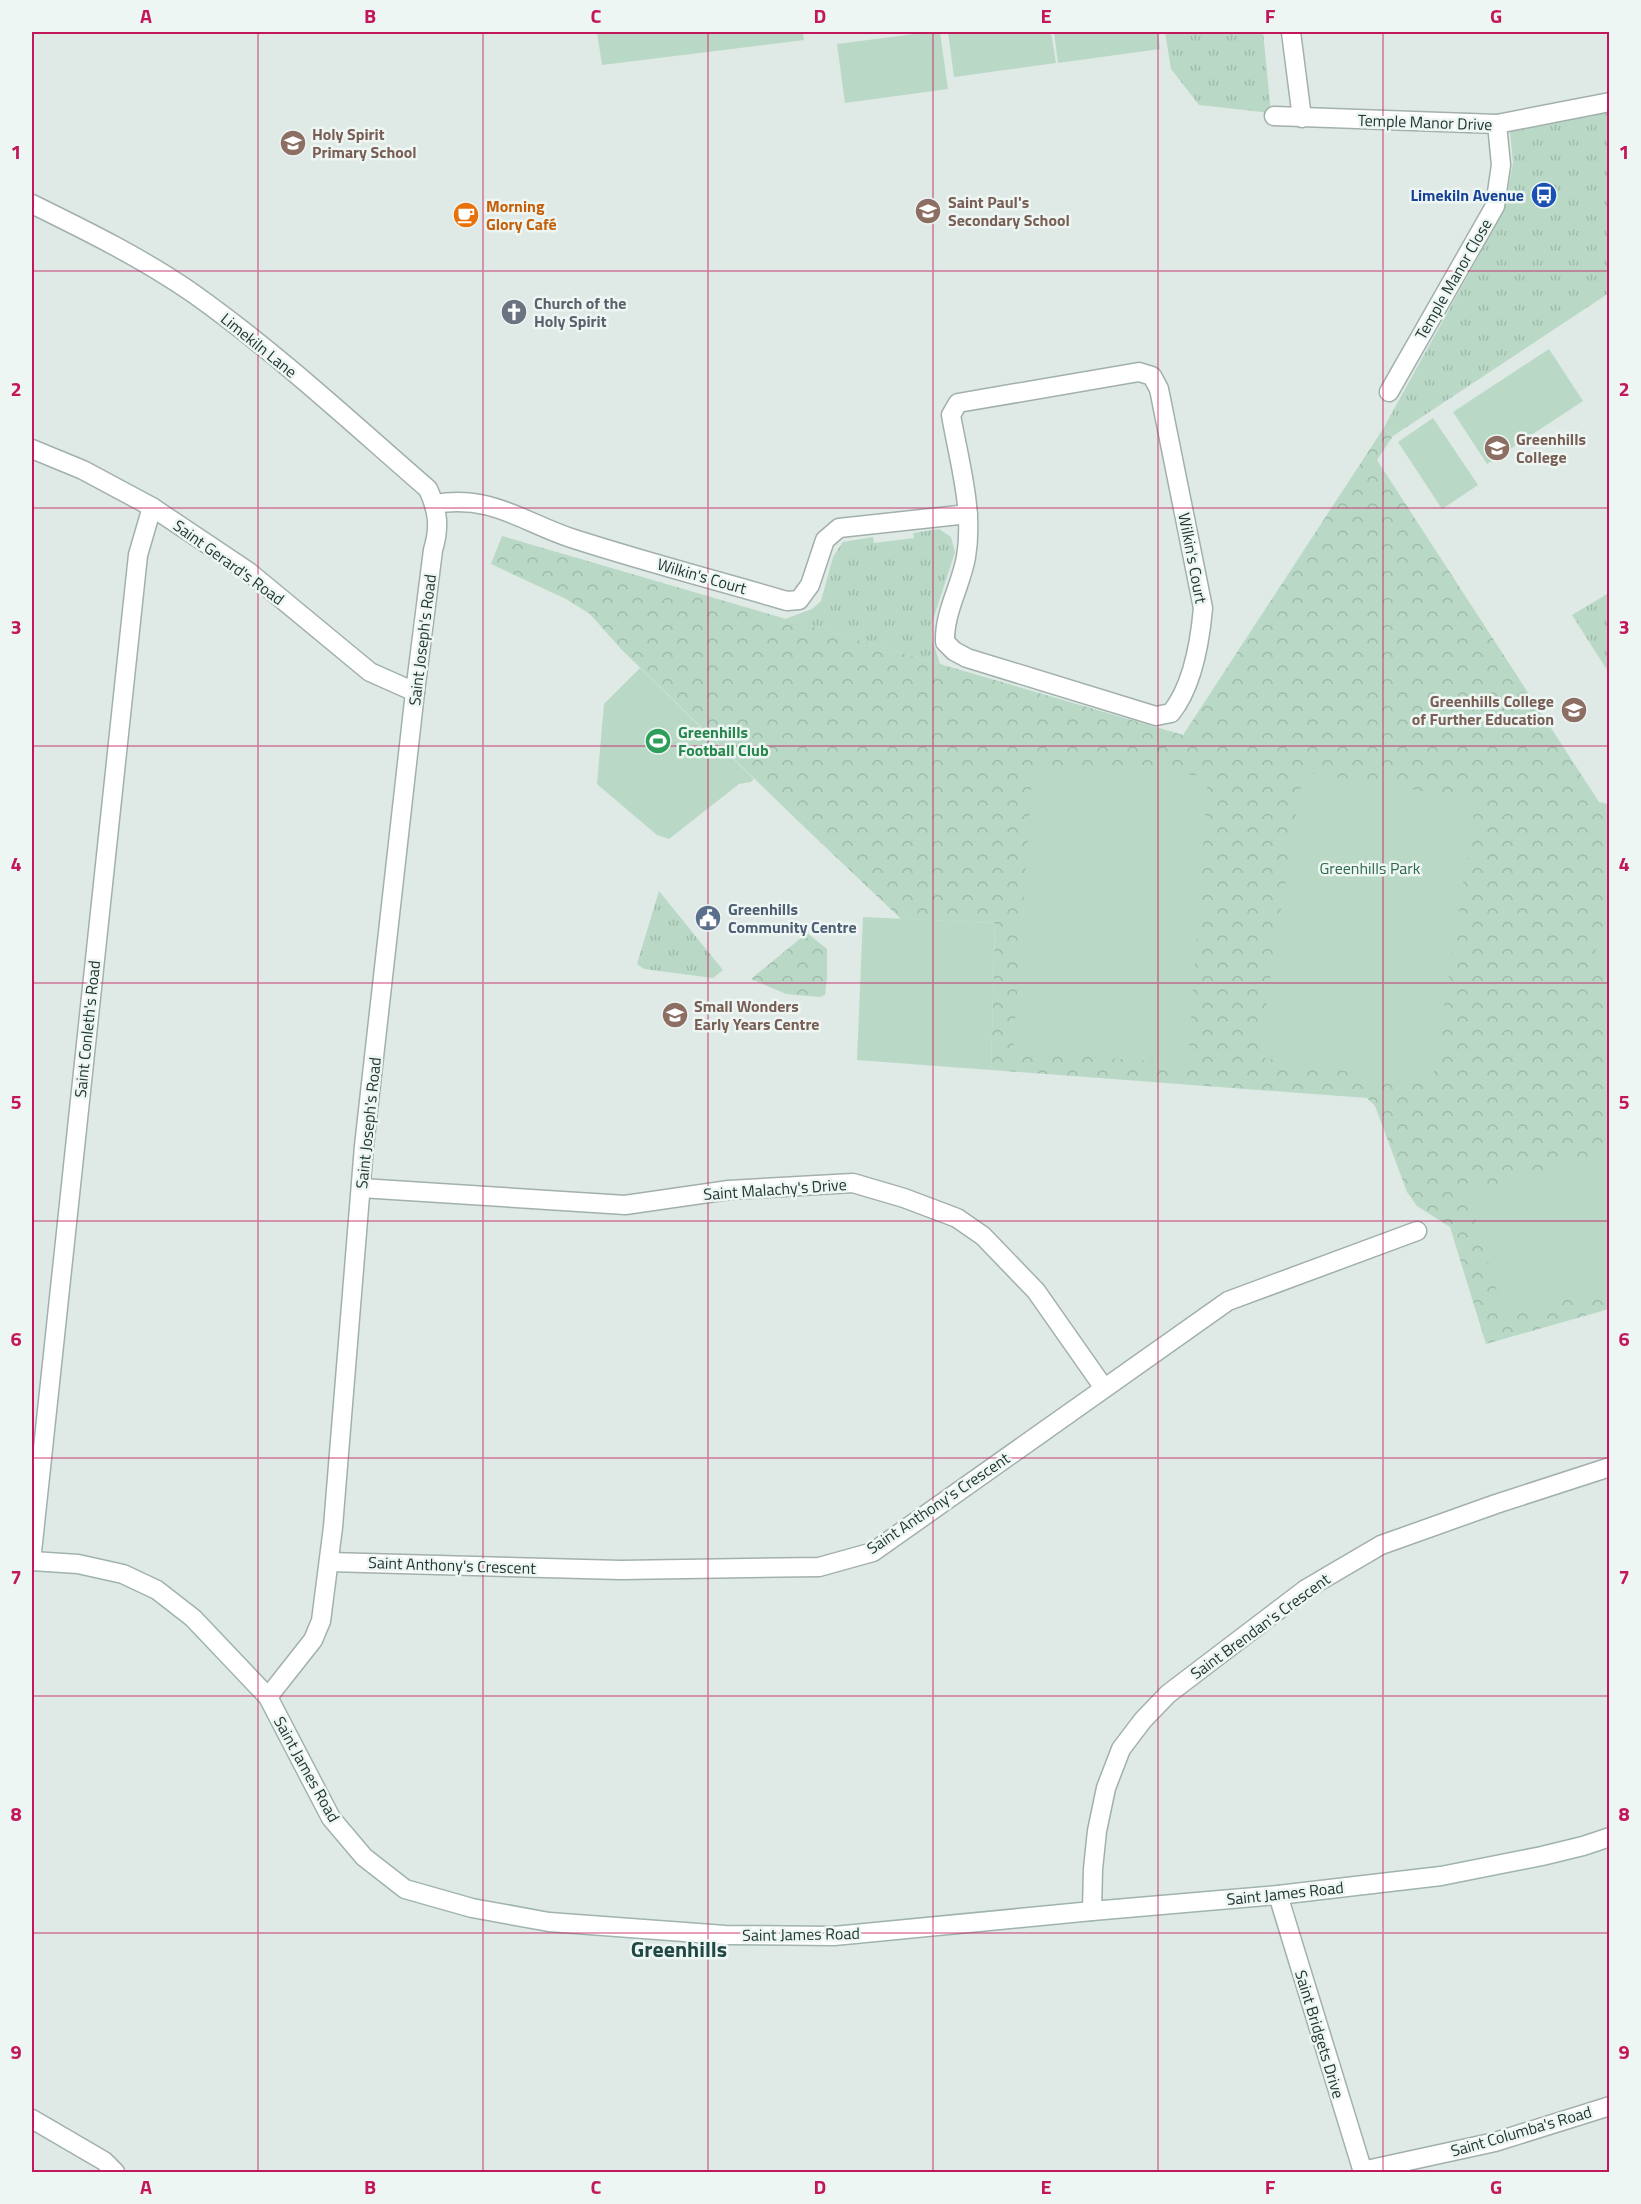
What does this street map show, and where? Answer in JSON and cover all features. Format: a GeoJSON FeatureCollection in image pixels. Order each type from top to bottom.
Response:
{"type":"FeatureCollection","features":[{"type":"Feature","properties":{"kind":"street"},"geometry":{"type":"LineString","coordinates":[[1291,32],[1302,118]]}},
{"type":"Feature","properties":{"kind":"street","name":"Temple Manor Drive"},"geometry":{"type":"LineString","coordinates":[[1274,116],[1497,124],[1610,102]]}},
{"type":"Feature","properties":{"kind":"street","name":"Temple Manor Close"},"geometry":{"type":"LineString","coordinates":[[1389,392],[1495,206],[1501,165],[1497,124]]}},
{"type":"Feature","properties":{"kind":"street","name":"Limekiln Lane"},"geometry":{"type":"LineString","coordinates":[[32,204],[162,273],[267,348],[428,489],[435,504],[438,534]]}},
{"type":"Feature","properties":{"kind":"street","name":"Wilkin's Court"},"geometry":{"type":"LineString","coordinates":[[1138,372],[1152,376],[1159,389],[1203,608],[1201,634],[1182,700],[1171,713],[1156,716],[967,658],[949,646],[945,642],[945,628],[966,557],[968,514],[951,416],[958,403],[1138,372]]}},
{"type":"Feature","properties":{"kind":"street","name":"Saint Gerard's Road"},"geometry":{"type":"LineString","coordinates":[[32,449],[83,470],[152,507],[249,572],[369,672],[415,692]]}},
{"type":"Feature","properties":{"kind":"street","name":"Wilkin's Court"},"geometry":{"type":"LineString","coordinates":[[435,504],[450,502],[486,505],[508,510],[568,537],[787,601],[800,600],[810,585],[825,540],[839,528],[968,514]]}},
{"type":"Feature","properties":{"kind":"street","name":"Saint Conleth's Road"},"geometry":{"type":"LineString","coordinates":[[32,1552],[138,555],[152,507]]}},
{"type":"Feature","properties":{"kind":"street","name":"Saint Joseph's Road"},"geometry":{"type":"LineString","coordinates":[[268,1697],[313,1640],[321,1622],[329,1562],[366,1135],[415,692],[433,550],[438,534]]}},
{"type":"Feature","properties":{"kind":"street","name":"Saint Malachy's Drive"},"geometry":{"type":"LineString","coordinates":[[362,1188],[625,1205],[729,1190],[853,1183],[904,1198],[957,1218],[983,1236],[1036,1292],[1104,1388]]}},
{"type":"Feature","properties":{"kind":"street","name":"Saint Anthony's Crescent"},"geometry":{"type":"LineString","coordinates":[[329,1562],[621,1570],[819,1568],[873,1552],[1228,1301],[1417,1230]]}},
{"type":"Feature","properties":{"kind":"street","name":"Saint Brendan's Crescent"},"geometry":{"type":"LineString","coordinates":[[1092,1911],[1097,1831],[1106,1788],[1121,1749],[1143,1720],[1168,1694],[1306,1589],[1381,1545],[1610,1467]]}},
{"type":"Feature","properties":{"kind":"street","name":"Saint James Road"},"geometry":{"type":"LineString","coordinates":[[32,1561],[78,1564],[123,1574],[157,1590],[193,1618],[268,1697],[331,1818],[364,1857],[405,1889],[472,1908],[549,1922],[725,1935],[834,1936],[1278,1895],[1441,1876],[1542,1856],[1610,1837]]}},
{"type":"Feature","properties":{"kind":"street","name":"Saint Bridgets Drive"},"geometry":{"type":"LineString","coordinates":[[1278,1895],[1362,2171]]}},
{"type":"Feature","properties":{"kind":"street","name":"Saint Columba's Road"},"geometry":{"type":"LineString","coordinates":[[1362,2171],[1495,2142],[1610,2106]]}},
{"type":"Feature","properties":{"kind":"street"},"geometry":{"type":"LineString","coordinates":[[32,2119],[104,2161],[116,2172]]}},
{"type":"Feature","properties":{"kind":"green space"},"geometry":{"type":"Polygon","coordinates":[[[597,32],[803,32],[804,40],[602,65],[597,32]]]}},
{"type":"Feature","properties":{"kind":"green space"},"geometry":{"type":"Polygon","coordinates":[[[940,32],[948,89],[845,103],[837,44],[940,32]]]}},
{"type":"Feature","properties":{"kind":"green space"},"geometry":{"type":"Polygon","coordinates":[[[948,32],[1051,32],[1056,63],[954,77],[948,32]]]}},
{"type":"Feature","properties":{"kind":"green space"},"geometry":{"type":"Polygon","coordinates":[[[1054,32],[1158,32],[1160,49],[1058,63],[1054,32]]]}},
{"type":"Feature","properties":{"kind":"green space"},"geometry":{"type":"Polygon","coordinates":[[[1165,32],[1263,32],[1271,113],[1199,105],[1171,69],[1165,32]]]}},
{"type":"Feature","properties":{"kind":"green space"},"geometry":{"type":"Polygon","coordinates":[[[1609,112],[1609,293],[1393,436],[1383,429],[1504,210],[1513,163],[1510,132],[1609,112]]]}},
{"type":"Feature","properties":{"kind":"green space"},"geometry":{"type":"Polygon","coordinates":[[[1549,349],[1583,401],[1487,464],[1453,412],[1549,349]]]}},
{"type":"Feature","properties":{"kind":"green space"},"geometry":{"type":"Polygon","coordinates":[[[1433,418],[1478,485],[1442,509],[1398,442],[1433,418]]]}},
{"type":"Feature","properties":{"kind":"green space","name":"Greenhills Park"},"geometry":{"type":"Polygon","coordinates":[[[1383,429],[1393,436],[1377,460],[1599,802],[1609,804],[1609,1309],[1486,1344],[1450,1227],[1417,1206],[1407,1192],[1375,1106],[1367,1098],[991,1070],[995,923],[901,919],[621,649],[590,614],[566,599],[491,564],[502,536],[1183,735],[1383,429]]]}},
{"type":"Feature","properties":{"kind":"green space"},"geometry":{"type":"Polygon","coordinates":[[[939,529],[951,537],[955,552],[933,620],[932,639],[940,664],[785,619],[812,609],[821,601],[833,557],[843,542],[873,537],[874,543],[914,538],[913,533],[939,529]]]}},
{"type":"Feature","properties":{"kind":"green space"},"geometry":{"type":"Polygon","coordinates":[[[1609,593],[1609,673],[1572,615],[1609,593]]]}},
{"type":"Feature","properties":{"kind":"green space","name":"Greenhills Football Club"},"geometry":{"type":"Polygon","coordinates":[[[640,668],[754,779],[751,782],[739,784],[669,839],[657,835],[597,784],[604,704],[640,668]]]}},
{"type":"Feature","properties":{"kind":"green space"},"geometry":{"type":"Polygon","coordinates":[[[1033,764],[1208,776],[1188,1064],[1013,1051],[1033,764]]]}},
{"type":"Feature","properties":{"kind":"green space"},"geometry":{"type":"Polygon","coordinates":[[[1303,772],[1476,800],[1432,1085],[1258,1057],[1303,772]]]}},
{"type":"Feature","properties":{"kind":"green space"},"geometry":{"type":"Polygon","coordinates":[[[659,891],[723,970],[713,978],[644,969],[637,964],[659,891]]]}},
{"type":"Feature","properties":{"kind":"green space"},"geometry":{"type":"Polygon","coordinates":[[[863,917],[995,923],[991,1070],[857,1060],[863,917]]]}},
{"type":"Feature","properties":{"kind":"green space"},"geometry":{"type":"Polygon","coordinates":[[[1610,930],[1609,998],[1592,935],[1610,930]]]}},
{"type":"Feature","properties":{"kind":"green space"},"geometry":{"type":"Polygon","coordinates":[[[807,933],[827,949],[825,995],[820,997],[786,994],[751,979],[807,933]]]}},
{"type":"Feature","properties":{"kind":"green space"},"geometry":{"type":"Polygon","coordinates":[[[1609,1152],[1609,1286],[1504,1317],[1468,1193],[1609,1152]]]}},
{"type":"Feature","properties":{"kind":"place","name":"Holy Spirit Primary School"},"geometry":{"type":"Point","coordinates":[293,143]}},
{"type":"Feature","properties":{"kind":"place","name":"Limekiln Avenue"},"geometry":{"type":"Point","coordinates":[1544,195]}},
{"type":"Feature","properties":{"kind":"place","name":"Saint Paul's Secondary School"},"geometry":{"type":"Point","coordinates":[928,211]}},
{"type":"Feature","properties":{"kind":"place","name":"Morning Glory Café"},"geometry":{"type":"Point","coordinates":[466,215]}},
{"type":"Feature","properties":{"kind":"place","name":"Church of the Holy Spirit"},"geometry":{"type":"Point","coordinates":[514,312]}},
{"type":"Feature","properties":{"kind":"place","name":"Greenhills College"},"geometry":{"type":"Point","coordinates":[1497,448]}},
{"type":"Feature","properties":{"kind":"place","name":"Greenhills College of Further Education"},"geometry":{"type":"Point","coordinates":[1574,710]}},
{"type":"Feature","properties":{"kind":"place","name":"Greenhills Football Club"},"geometry":{"type":"Point","coordinates":[658,741]}},
{"type":"Feature","properties":{"kind":"place","name":"Greenhills Community Centre"},"geometry":{"type":"Point","coordinates":[708,918]}},
{"type":"Feature","properties":{"kind":"place","name":"Small Wonders Early Years Centre"},"geometry":{"type":"Point","coordinates":[675,1015]}},
{"type":"Feature","properties":{"kind":"district","name":"Greenhills"},"geometry":{"type":"Point","coordinates":[679,1949]}}]}
